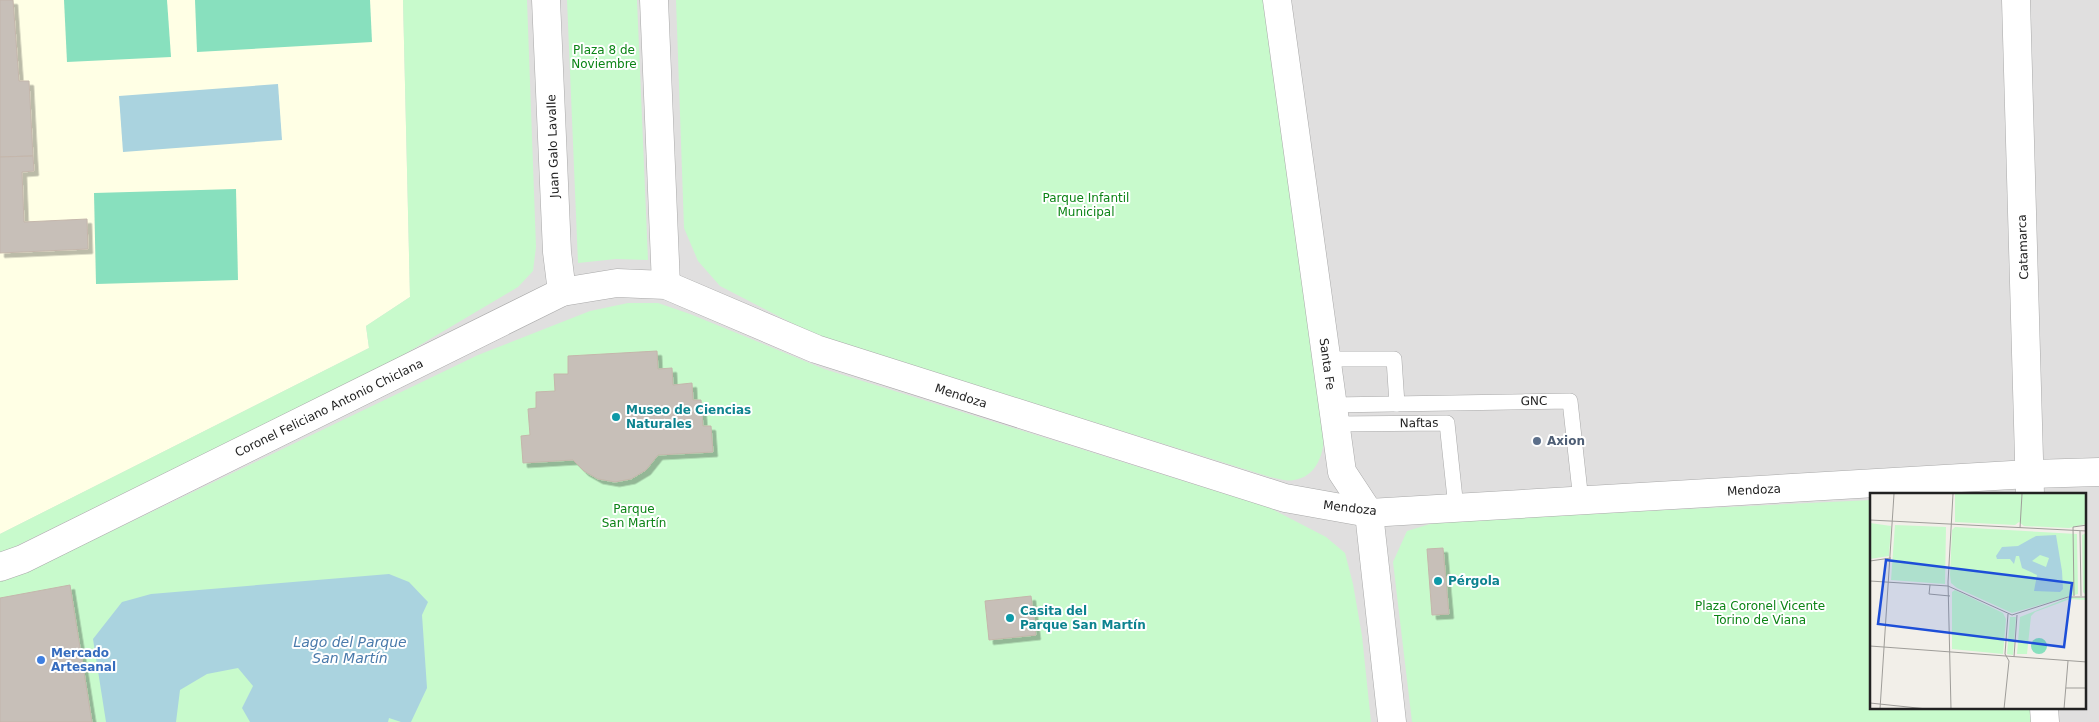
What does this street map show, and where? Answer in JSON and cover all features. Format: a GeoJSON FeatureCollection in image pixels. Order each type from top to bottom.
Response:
{"type":"FeatureCollection","features":[{"type":"Feature","properties":{"kind":"street","name":"Juan Galo Lavalle"},"geometry":{"type":"LineString","coordinates":[[546,0],[557,252],[562,292]]}},
{"type":"Feature","properties":{"kind":"street"},"geometry":{"type":"LineString","coordinates":[[654,0],[666,285]]}},
{"type":"Feature","properties":{"kind":"street","name":"Santa Fe"},"geometry":{"type":"LineString","coordinates":[[1277,0],[1342,472],[1369,513],[1392,722]]}},
{"type":"Feature","properties":{"kind":"street","name":"Catamarca"},"geometry":{"type":"LineString","coordinates":[[2016,0],[2030,484]]}},
{"type":"Feature","properties":{"kind":"street","name":"Coronel Feliciano Antonio Chiclana"},"geometry":{"type":"LineString","coordinates":[[0,567],[23,559],[562,292],[617,283],[666,285]]}},
{"type":"Feature","properties":{"kind":"street","name":"Mendoza"},"geometry":{"type":"LineString","coordinates":[[666,285],[816,349],[1285,498],[1369,513],[1581,500],[2030,484],[2099,472]]}},
{"type":"Feature","properties":{"kind":"lane"},"geometry":{"type":"LineString","coordinates":[[1327,359],[1394,359],[1397,404]]}},
{"type":"Feature","properties":{"kind":"lane","name":"GNC"},"geometry":{"type":"LineString","coordinates":[[1334,415],[1397,404],[1570,401],[1581,500]]}},
{"type":"Feature","properties":{"kind":"lane","name":"Naftas"},"geometry":{"type":"LineString","coordinates":[[1334,415],[1447,423],[1456,508]]}},
{"type":"Feature","properties":{"kind":"shaded area"},"geometry":{"type":"Polygon","coordinates":[[[0,0],[2099,0],[2099,722],[0,722],[0,0]]]}},
{"type":"Feature","properties":{"kind":"shaded area"},"geometry":{"type":"Polygon","coordinates":[[[0,0],[403,0],[410,297],[366,326],[369,348],[0,534],[0,0]]]}},
{"type":"Feature","properties":{"kind":"green space"},"geometry":{"type":"Polygon","coordinates":[[[64,0],[167,0],[171,57],[67,62],[64,0]]]}},
{"type":"Feature","properties":{"kind":"green space"},"geometry":{"type":"Polygon","coordinates":[[[195,0],[370,0],[372,42],[197,52],[195,0]]]}},
{"type":"Feature","properties":{"kind":"green space"},"geometry":{"type":"Polygon","coordinates":[[[403,0],[527,0],[536,247],[533,271],[518,287],[393,361],[0,554],[0,534],[369,348],[366,326],[410,297],[403,0]]]}},
{"type":"Feature","properties":{"kind":"green space","name":"Plaza 8 de Noviembre"},"geometry":{"type":"Polygon","coordinates":[[[567,0],[637,0],[648,260],[616,259],[578,263],[567,0]]]}},
{"type":"Feature","properties":{"kind":"green space","name":"Parque Infantil Municipal"},"geometry":{"type":"Polygon","coordinates":[[[676,0],[1264,0],[1324,438],[1320,459],[1316,465],[1307,475],[1294,480],[1270,477],[817,336],[720,286],[698,261],[684,228],[676,0]]]}},
{"type":"Feature","properties":{"kind":"green space"},"geometry":{"type":"Polygon","coordinates":[[[236,189],[238,280],[96,284],[94,193],[236,189]]]}},
{"type":"Feature","properties":{"kind":"green space","name":"Parque San Martín"},"geometry":{"type":"Polygon","coordinates":[[[628,303],[658,303],[690,314],[824,369],[1270,508],[1326,537],[1345,553],[1353,584],[1362,636],[1371,722],[0,722],[0,581],[39,566],[478,355],[590,311],[628,303]]]}},
{"type":"Feature","properties":{"kind":"green space","name":"Plaza Coronel Vicente Torino de Viana"},"geometry":{"type":"Polygon","coordinates":[[[1870,500],[1870,710],[2032,710],[2033,722],[1412,722],[1393,562],[1407,531],[1440,521],[1870,500]]]}},
{"type":"Feature","properties":{"kind":"water"},"geometry":{"type":"Polygon","coordinates":[[[278,84],[282,140],[123,152],[119,96],[278,84]]]}},
{"type":"Feature","properties":{"kind":"water","name":"Lago del Parque San Martín"},"geometry":{"type":"Polygon","coordinates":[[[389,574],[409,582],[428,602],[422,615],[427,688],[411,722],[401,722],[389,718],[388,722],[250,722],[242,708],[253,686],[238,668],[207,674],[180,690],[176,722],[106,722],[93,639],[122,602],[151,594],[389,574]]]}},
{"type":"Feature","properties":{"kind":"building"},"geometry":{"type":"Polygon","coordinates":[[[0,0],[13,0],[19,81],[29,81],[33,156],[0,157],[0,0]]]}},
{"type":"Feature","properties":{"kind":"building"},"geometry":{"type":"Polygon","coordinates":[[[33,156],[34,171],[22,172],[24,222],[87,219],[88,249],[0,253],[0,157],[33,156]]]}},
{"type":"Feature","properties":{"kind":"building","name":"Museo de Ciencias Naturales"},"geometry":{"type":"Polygon","coordinates":[[[657,351],[658,369],[672,368],[673,385],[692,383],[693,400],[701,400],[703,426],[711,426],[713,452],[658,455],[646,470],[631,479],[615,482],[598,479],[584,471],[573,460],[523,463],[521,436],[530,435],[528,409],[536,408],[536,392],[555,391],[554,374],[568,374],[568,356],[657,351]]]}},
{"type":"Feature","properties":{"kind":"building","name":"Pérgola"},"geometry":{"type":"Polygon","coordinates":[[[1443,548],[1449,614],[1432,615],[1427,549],[1443,548]]]}},
{"type":"Feature","properties":{"kind":"building","name":"Mercado Artesanal"},"geometry":{"type":"Polygon","coordinates":[[[70,585],[92,722],[0,722],[0,598],[70,585]]]}},
{"type":"Feature","properties":{"kind":"building","name":"Casita del Parque San Martín"},"geometry":{"type":"Polygon","coordinates":[[[1031,596],[1036,635],[989,640],[985,601],[1031,596]]]}},
{"type":"Feature","properties":{"kind":"place","name":"Museo de Ciencias Naturales"},"geometry":{"type":"Point","coordinates":[616,417]}},
{"type":"Feature","properties":{"kind":"place","name":"Axion"},"geometry":{"type":"Point","coordinates":[1537,441]}},
{"type":"Feature","properties":{"kind":"place","name":"Pérgola"},"geometry":{"type":"Point","coordinates":[1438,581]}},
{"type":"Feature","properties":{"kind":"place","name":"Casita del Parque San Martín"},"geometry":{"type":"Point","coordinates":[1010,618]}},
{"type":"Feature","properties":{"kind":"place","name":"Mercado Artesanal"},"geometry":{"type":"Point","coordinates":[41,660]}}]}
